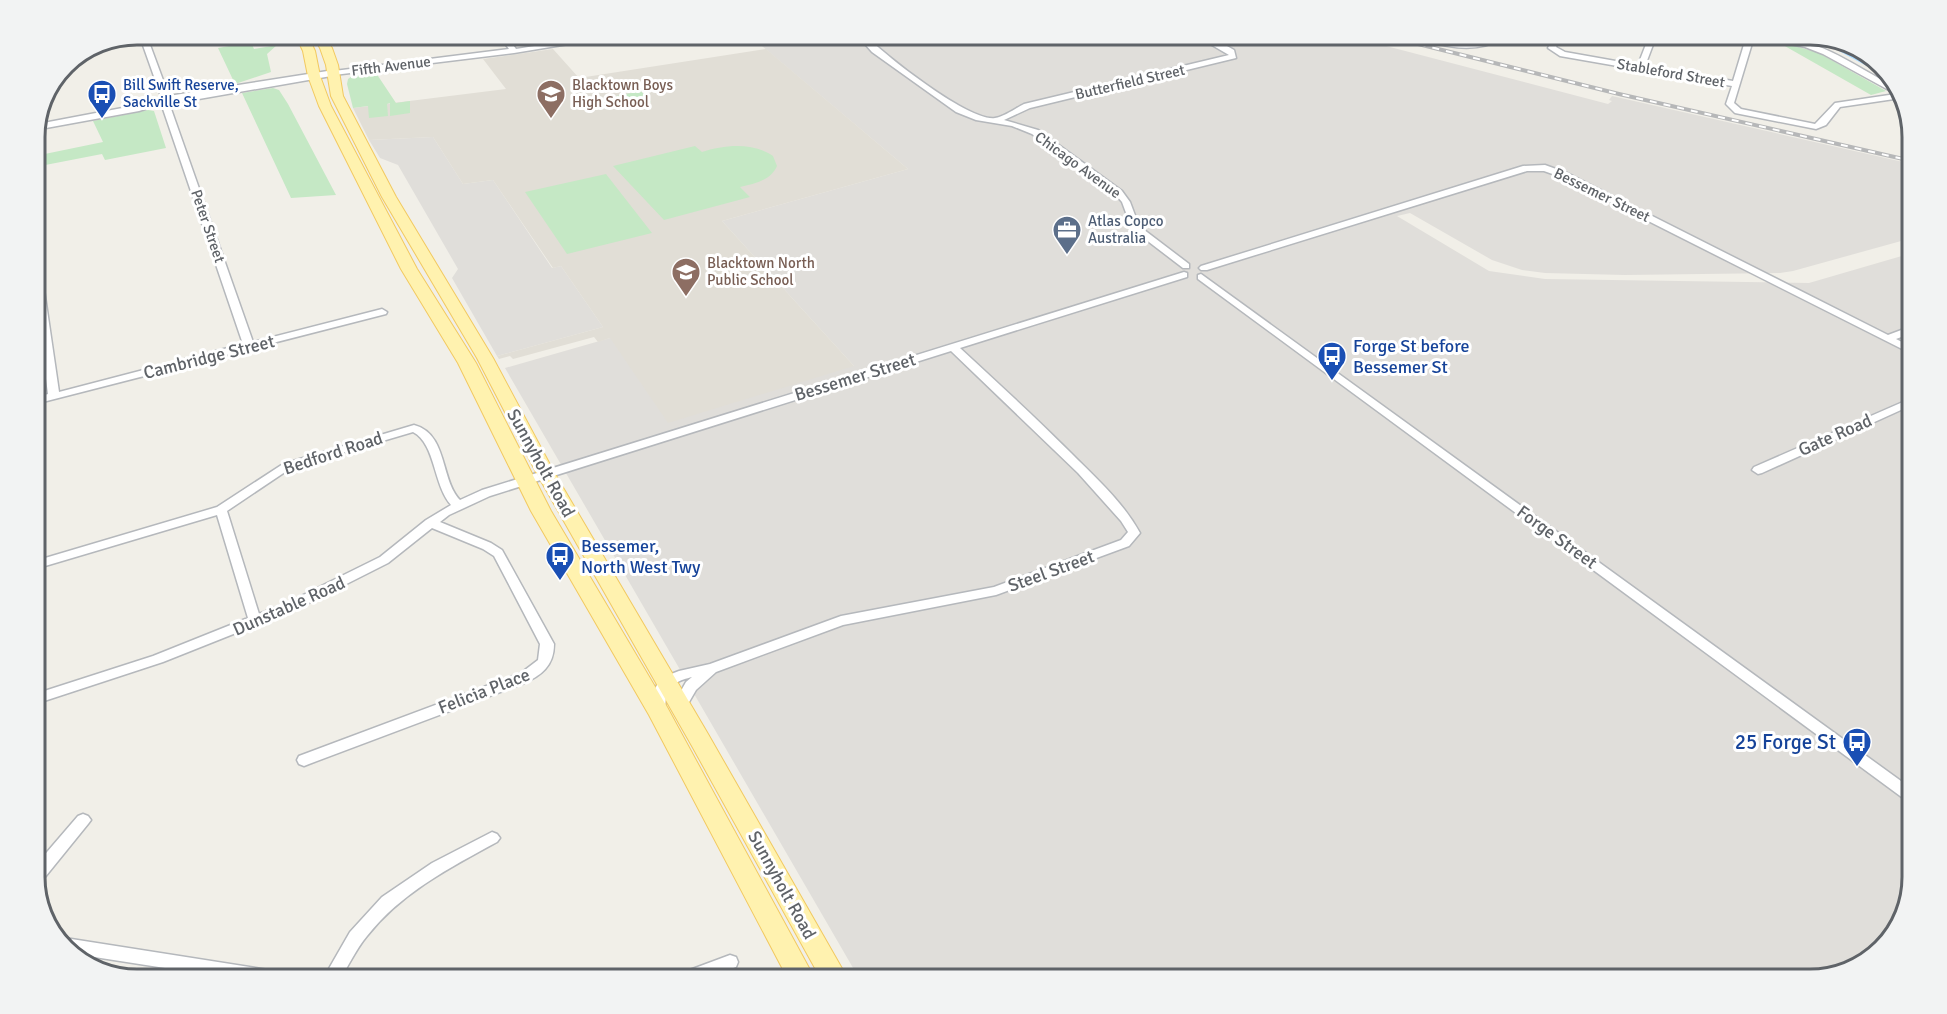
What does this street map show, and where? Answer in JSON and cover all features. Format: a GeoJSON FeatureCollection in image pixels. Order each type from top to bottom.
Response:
{"type":"FeatureCollection","features":[{"type":"Feature","properties":{"kind":"main road","name":"Sunnyholt Road"},"geometry":{"type":"LineString","coordinates":[[306,45],[325,106],[409,269],[536,477],[666,682],[670,709],[797,969]]}},
{"type":"Feature","properties":{"kind":"main road","name":"Sunnyholt Road"},"geometry":{"type":"LineString","coordinates":[[324,45],[334,73],[338,96],[361,145],[408,231],[485,358],[536,477],[541,511],[670,709],[828,969]]}},
{"type":"Feature","properties":{"kind":"street","name":"Peter Street"},"geometry":{"type":"LineString","coordinates":[[146,45],[249,346]]}},
{"type":"Feature","properties":{"kind":"street"},"geometry":{"type":"LineString","coordinates":[[509,45],[514,51]]}},
{"type":"Feature","properties":{"kind":"street","name":"Fifth Avenue"},"geometry":{"type":"LineString","coordinates":[[334,73],[554,45]]}},
{"type":"Feature","properties":{"kind":"street","name":"Chicago Avenue"},"geometry":{"type":"LineString","coordinates":[[870,45],[959,110],[979,118],[998,120],[1035,132],[1116,189],[1126,202],[1135,227],[1185,270]]}},
{"type":"Feature","properties":{"kind":"street","name":"Butterfield Street"},"geometry":{"type":"LineString","coordinates":[[998,120],[1027,106],[1233,56],[1231,52],[1219,45]]}},
{"type":"Feature","properties":{"kind":"street","name":"Stableford Street"},"geometry":{"type":"LineString","coordinates":[[1553,45],[1559,53],[1735,84]]}},
{"type":"Feature","properties":{"kind":"street"},"geometry":{"type":"LineString","coordinates":[[1640,68],[1649,45]]}},
{"type":"Feature","properties":{"kind":"street"},"geometry":{"type":"LineString","coordinates":[[1747,45],[1730,105],[1734,109],[1809,127],[1823,125],[1832,109],[1838,105],[1891,96]]}},
{"type":"Feature","properties":{"kind":"street"},"geometry":{"type":"LineString","coordinates":[[1805,45],[1815,48],[1886,87]]}},
{"type":"Feature","properties":{"kind":"street"},"geometry":{"type":"LineString","coordinates":[[1815,48],[1819,46]]}},
{"type":"Feature","properties":{"kind":"street"},"geometry":{"type":"LineString","coordinates":[[46,125],[334,73]]}},
{"type":"Feature","properties":{"kind":"street","name":"Bessemer Street"},"geometry":{"type":"LineString","coordinates":[[1203,272],[1526,168],[1539,167],[1560,173],[1902,346]]}},
{"type":"Feature","properties":{"kind":"street"},"geometry":{"type":"LineString","coordinates":[[1185,270],[1192,278],[1203,272]]}},
{"type":"Feature","properties":{"kind":"street","name":"Bessemer Street"},"geometry":{"type":"LineString","coordinates":[[536,477],[1185,270]]}},
{"type":"Feature","properties":{"kind":"street","name":"Forge Street"},"geometry":{"type":"LineString","coordinates":[[1203,272],[1902,790]]}},
{"type":"Feature","properties":{"kind":"street","name":"Cambridge Street"},"geometry":{"type":"LineString","coordinates":[[45,398],[382,312]]}},
{"type":"Feature","properties":{"kind":"street"},"geometry":{"type":"LineString","coordinates":[[45,333],[54,396]]}},
{"type":"Feature","properties":{"kind":"street"},"geometry":{"type":"LineString","coordinates":[[1888,339],[1902,333]]}},
{"type":"Feature","properties":{"kind":"street","name":"Steel Street"},"geometry":{"type":"LineString","coordinates":[[666,682],[694,671],[712,668],[842,621],[974,596],[1014,585],[1125,543],[1134,533],[1128,519],[952,346]]}},
{"type":"Feature","properties":{"kind":"street","name":"Gate Road"},"geometry":{"type":"LineString","coordinates":[[1758,470],[1902,405]]}},
{"type":"Feature","properties":{"kind":"street","name":"Bedford Road"},"geometry":{"type":"LineString","coordinates":[[45,562],[221,510],[287,466],[414,428],[422,432],[430,445],[449,495],[458,505]]}},
{"type":"Feature","properties":{"kind":"street","name":"Dunstable Road"},"geometry":{"type":"LineString","coordinates":[[45,696],[158,659],[255,621],[359,574],[384,560],[430,523],[458,505],[486,493],[536,477]]}},
{"type":"Feature","properties":{"kind":"street"},"geometry":{"type":"LineString","coordinates":[[221,510],[255,621]]}},
{"type":"Feature","properties":{"kind":"street","name":"Felicia Place"},"geometry":{"type":"LineString","coordinates":[[304,760],[500,685],[520,680],[533,673],[544,662],[548,652],[547,644],[498,553],[487,546],[430,523]]}},
{"type":"Feature","properties":{"kind":"street","name":"Steel Street"},"geometry":{"type":"LineString","coordinates":[[670,709],[712,668]]}},
{"type":"Feature","properties":{"kind":"street"},"geometry":{"type":"LineString","coordinates":[[45,865],[83,820]]}},
{"type":"Feature","properties":{"kind":"street"},"geometry":{"type":"LineString","coordinates":[[337,969],[358,934],[386,903],[417,879],[492,838]]}},
{"type":"Feature","properties":{"kind":"street"},"geometry":{"type":"LineString","coordinates":[[77,947],[220,969]]}},
{"type":"Feature","properties":{"kind":"street"},"geometry":{"type":"LineString","coordinates":[[712,969],[730,962]]}},
{"type":"Feature","properties":{"kind":"street"},"geometry":{"type":"LineString","coordinates":[[189,969],[192,964]]}},
{"type":"Feature","properties":{"kind":"shaded area"},"geometry":{"type":"Polygon","coordinates":[[[761,45],[1382,45],[1608,104],[1612,101],[1609,100],[1612,96],[1902,162],[1902,241],[1780,273],[1625,275],[1545,273],[1522,270],[1492,260],[1410,213],[1397,216],[1489,271],[1545,279],[1809,283],[1902,256],[1902,877],[1897,906],[1886,928],[1875,942],[1856,957],[1845,962],[1810,969],[854,969],[505,368],[610,338],[854,366],[722,221],[908,169],[761,45]]]}},
{"type":"Feature","properties":{"kind":"shaded area"},"geometry":{"type":"Polygon","coordinates":[[[553,49],[579,78],[766,49],[908,169],[722,221],[854,366],[668,423],[610,338],[598,342],[594,337],[513,359],[510,356],[499,359],[497,356],[603,327],[561,266],[553,268],[493,180],[463,184],[433,137],[369,140],[353,108],[506,89],[483,59],[553,49]]]}},
{"type":"Feature","properties":{"kind":"shaded area"},"geometry":{"type":"Polygon","coordinates":[[[433,137],[463,184],[493,180],[552,268],[561,266],[603,327],[497,356],[452,278],[458,269],[398,165],[380,158],[369,140],[433,137]]]}},
{"type":"Feature","properties":{"kind":"green space"},"geometry":{"type":"Polygon","coordinates":[[[252,45],[254,49],[277,45],[267,54],[271,72],[235,84],[218,48],[252,45]]]}},
{"type":"Feature","properties":{"kind":"green space"},"geometry":{"type":"Polygon","coordinates":[[[1783,45],[1792,45],[1819,53],[1886,91],[1871,95],[1783,45]]]}},
{"type":"Feature","properties":{"kind":"green space"},"geometry":{"type":"Polygon","coordinates":[[[376,73],[396,103],[410,101],[410,113],[390,116],[390,103],[387,104],[388,116],[369,118],[368,106],[353,108],[347,84],[348,79],[352,76],[376,73]]]}},
{"type":"Feature","properties":{"kind":"green space"},"geometry":{"type":"Polygon","coordinates":[[[273,88],[279,90],[288,104],[336,195],[291,198],[242,93],[273,88]]]}},
{"type":"Feature","properties":{"kind":"green space"},"geometry":{"type":"Polygon","coordinates":[[[641,91],[651,102],[621,109],[611,97],[641,91]]]}},
{"type":"Feature","properties":{"kind":"green space"},"geometry":{"type":"Polygon","coordinates":[[[148,110],[154,111],[166,148],[105,160],[102,154],[45,165],[45,154],[103,142],[93,121],[148,110]]]}},
{"type":"Feature","properties":{"kind":"green space"},"geometry":{"type":"Polygon","coordinates":[[[695,146],[702,152],[729,146],[757,148],[773,156],[777,166],[767,178],[740,187],[750,197],[664,220],[613,166],[695,146]]]}},
{"type":"Feature","properties":{"kind":"green space"},"geometry":{"type":"Polygon","coordinates":[[[606,174],[652,233],[567,254],[525,192],[606,174]]]}},
{"type":"Feature","properties":{"kind":"water"},"geometry":{"type":"Polygon","coordinates":[[[1839,51],[1850,55],[1872,69],[1839,51]]]}},
{"type":"Feature","properties":{"kind":"railway"},"geometry":{"type":"LineString","coordinates":[[1422,45],[1619,94],[1902,159]]}},
{"type":"Feature","properties":{"kind":"place","name":"Bill Swift Reserve, Sackville St"},"geometry":{"type":"Point","coordinates":[102,120]}},
{"type":"Feature","properties":{"kind":"place","name":"Blacktown Boys High School"},"geometry":{"type":"Point","coordinates":[551,120]}},
{"type":"Feature","properties":{"kind":"place","name":"Atlas Copco Australia"},"geometry":{"type":"Point","coordinates":[1067,256]}},
{"type":"Feature","properties":{"kind":"place","name":"Blacktown North Public School"},"geometry":{"type":"Point","coordinates":[686,298]}},
{"type":"Feature","properties":{"kind":"place","name":"Forge St before Bessemer St"},"geometry":{"type":"Point","coordinates":[1332,382]}},
{"type":"Feature","properties":{"kind":"place","name":"Bessemer, North West Twy"},"geometry":{"type":"Point","coordinates":[560,582]}},
{"type":"Feature","properties":{"kind":"place","name":"25 Forge St"},"geometry":{"type":"Point","coordinates":[1857,768]}}]}
